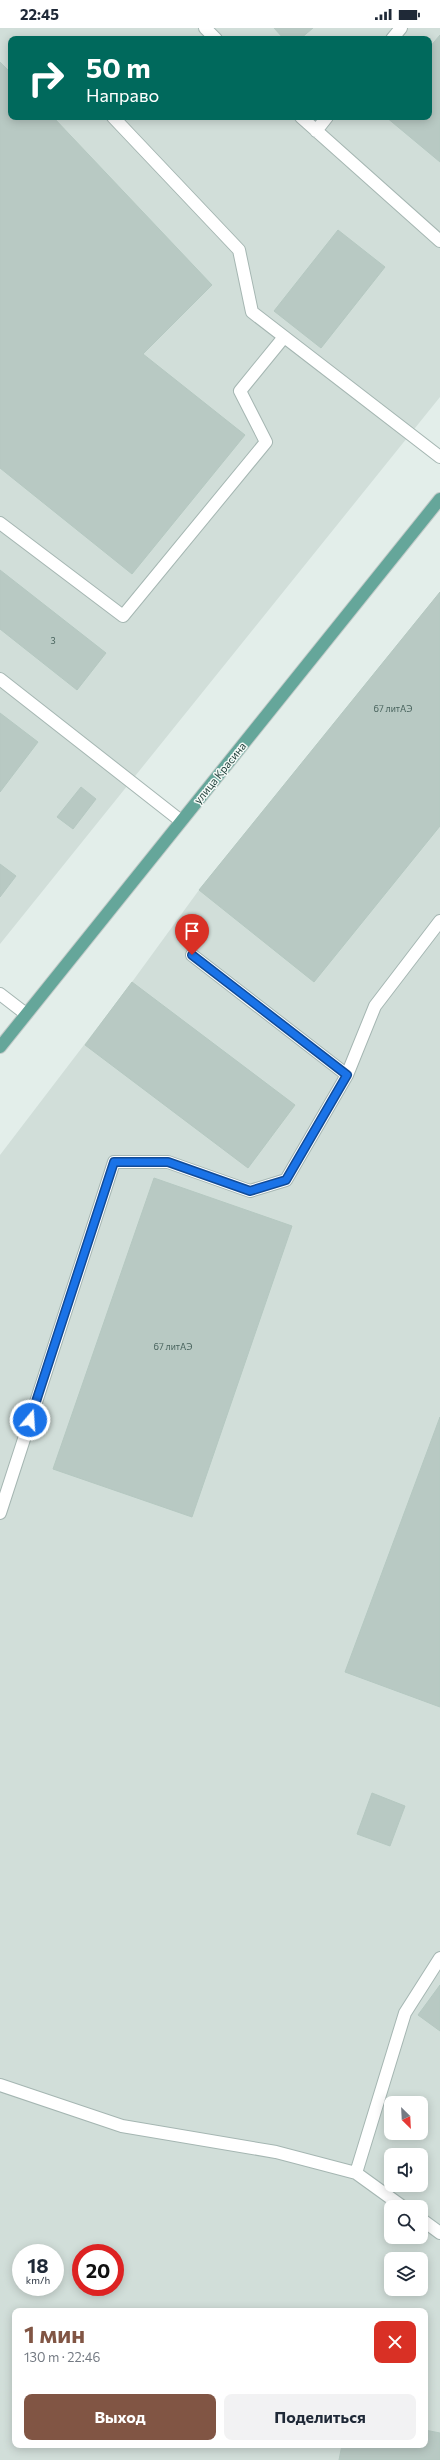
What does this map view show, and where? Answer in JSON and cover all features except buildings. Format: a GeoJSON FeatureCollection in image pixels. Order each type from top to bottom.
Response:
{"type":"FeatureCollection","features":[{"type":"Feature","properties":{"kind":"main road","name":"улица Красина"},"geometry":{"type":"LineString","coordinates":[[0,1047],[440,499]]}},
{"type":"Feature","properties":{"kind":"lane"},"geometry":{"type":"LineString","coordinates":[[205,28],[213,36]]}},
{"type":"Feature","properties":{"kind":"lane"},"geometry":{"type":"LineString","coordinates":[[394,36],[401,28]]}},
{"type":"Feature","properties":{"kind":"lane"},"geometry":{"type":"LineString","coordinates":[[116,120],[239,250],[252,312],[440,457]]}},
{"type":"Feature","properties":{"kind":"lane"},"geometry":{"type":"LineString","coordinates":[[304,120],[440,241]]}},
{"type":"Feature","properties":{"kind":"lane"},"geometry":{"type":"LineString","coordinates":[[316,131],[325,120]]}},
{"type":"Feature","properties":{"kind":"lane"},"geometry":{"type":"LineString","coordinates":[[0,523],[123,616],[266,442],[240,391],[284,337]]}},
{"type":"Feature","properties":{"kind":"lane"},"geometry":{"type":"LineString","coordinates":[[0,679],[181,822]]}},
{"type":"Feature","properties":{"kind":"lane"},"geometry":{"type":"LineString","coordinates":[[0,1513],[114,1162],[168,1162],[250,1191],[286,1180],[347,1075],[375,1006],[440,920]]}},
{"type":"Feature","properties":{"kind":"lane"},"geometry":{"type":"LineString","coordinates":[[192,955],[347,1075]]}},
{"type":"Feature","properties":{"kind":"lane"},"geometry":{"type":"LineString","coordinates":[[0,994],[26,1014]]}},
{"type":"Feature","properties":{"kind":"lane"},"geometry":{"type":"LineString","coordinates":[[356,2173],[405,2013],[440,1958]]}},
{"type":"Feature","properties":{"kind":"lane"},"geometry":{"type":"LineString","coordinates":[[0,2084],[122,2126],[276,2152],[356,2173],[394,2200]]}},
{"type":"Feature","properties":{"kind":"lane"},"geometry":{"type":"LineString","coordinates":[[428,2225],[440,2233]]}},
{"type":"Feature","properties":{"kind":"shaded area"},"geometry":{"type":"Polygon","coordinates":[[[0,28],[440,28],[440,397],[0,944],[0,28]]]}},
{"type":"Feature","properties":{"kind":"shaded area"},"geometry":{"type":"Polygon","coordinates":[[[440,592],[440,2460],[0,2460],[0,1155],[132,982],[199,890],[440,592]]]}},
{"type":"Feature","properties":{"kind":"route"},"geometry":{"type":"LineString","coordinates":[[30,1420],[114,1162],[168,1162],[250,1191],[286,1180],[307,1147],[347,1075],[192,955]]}}]}
